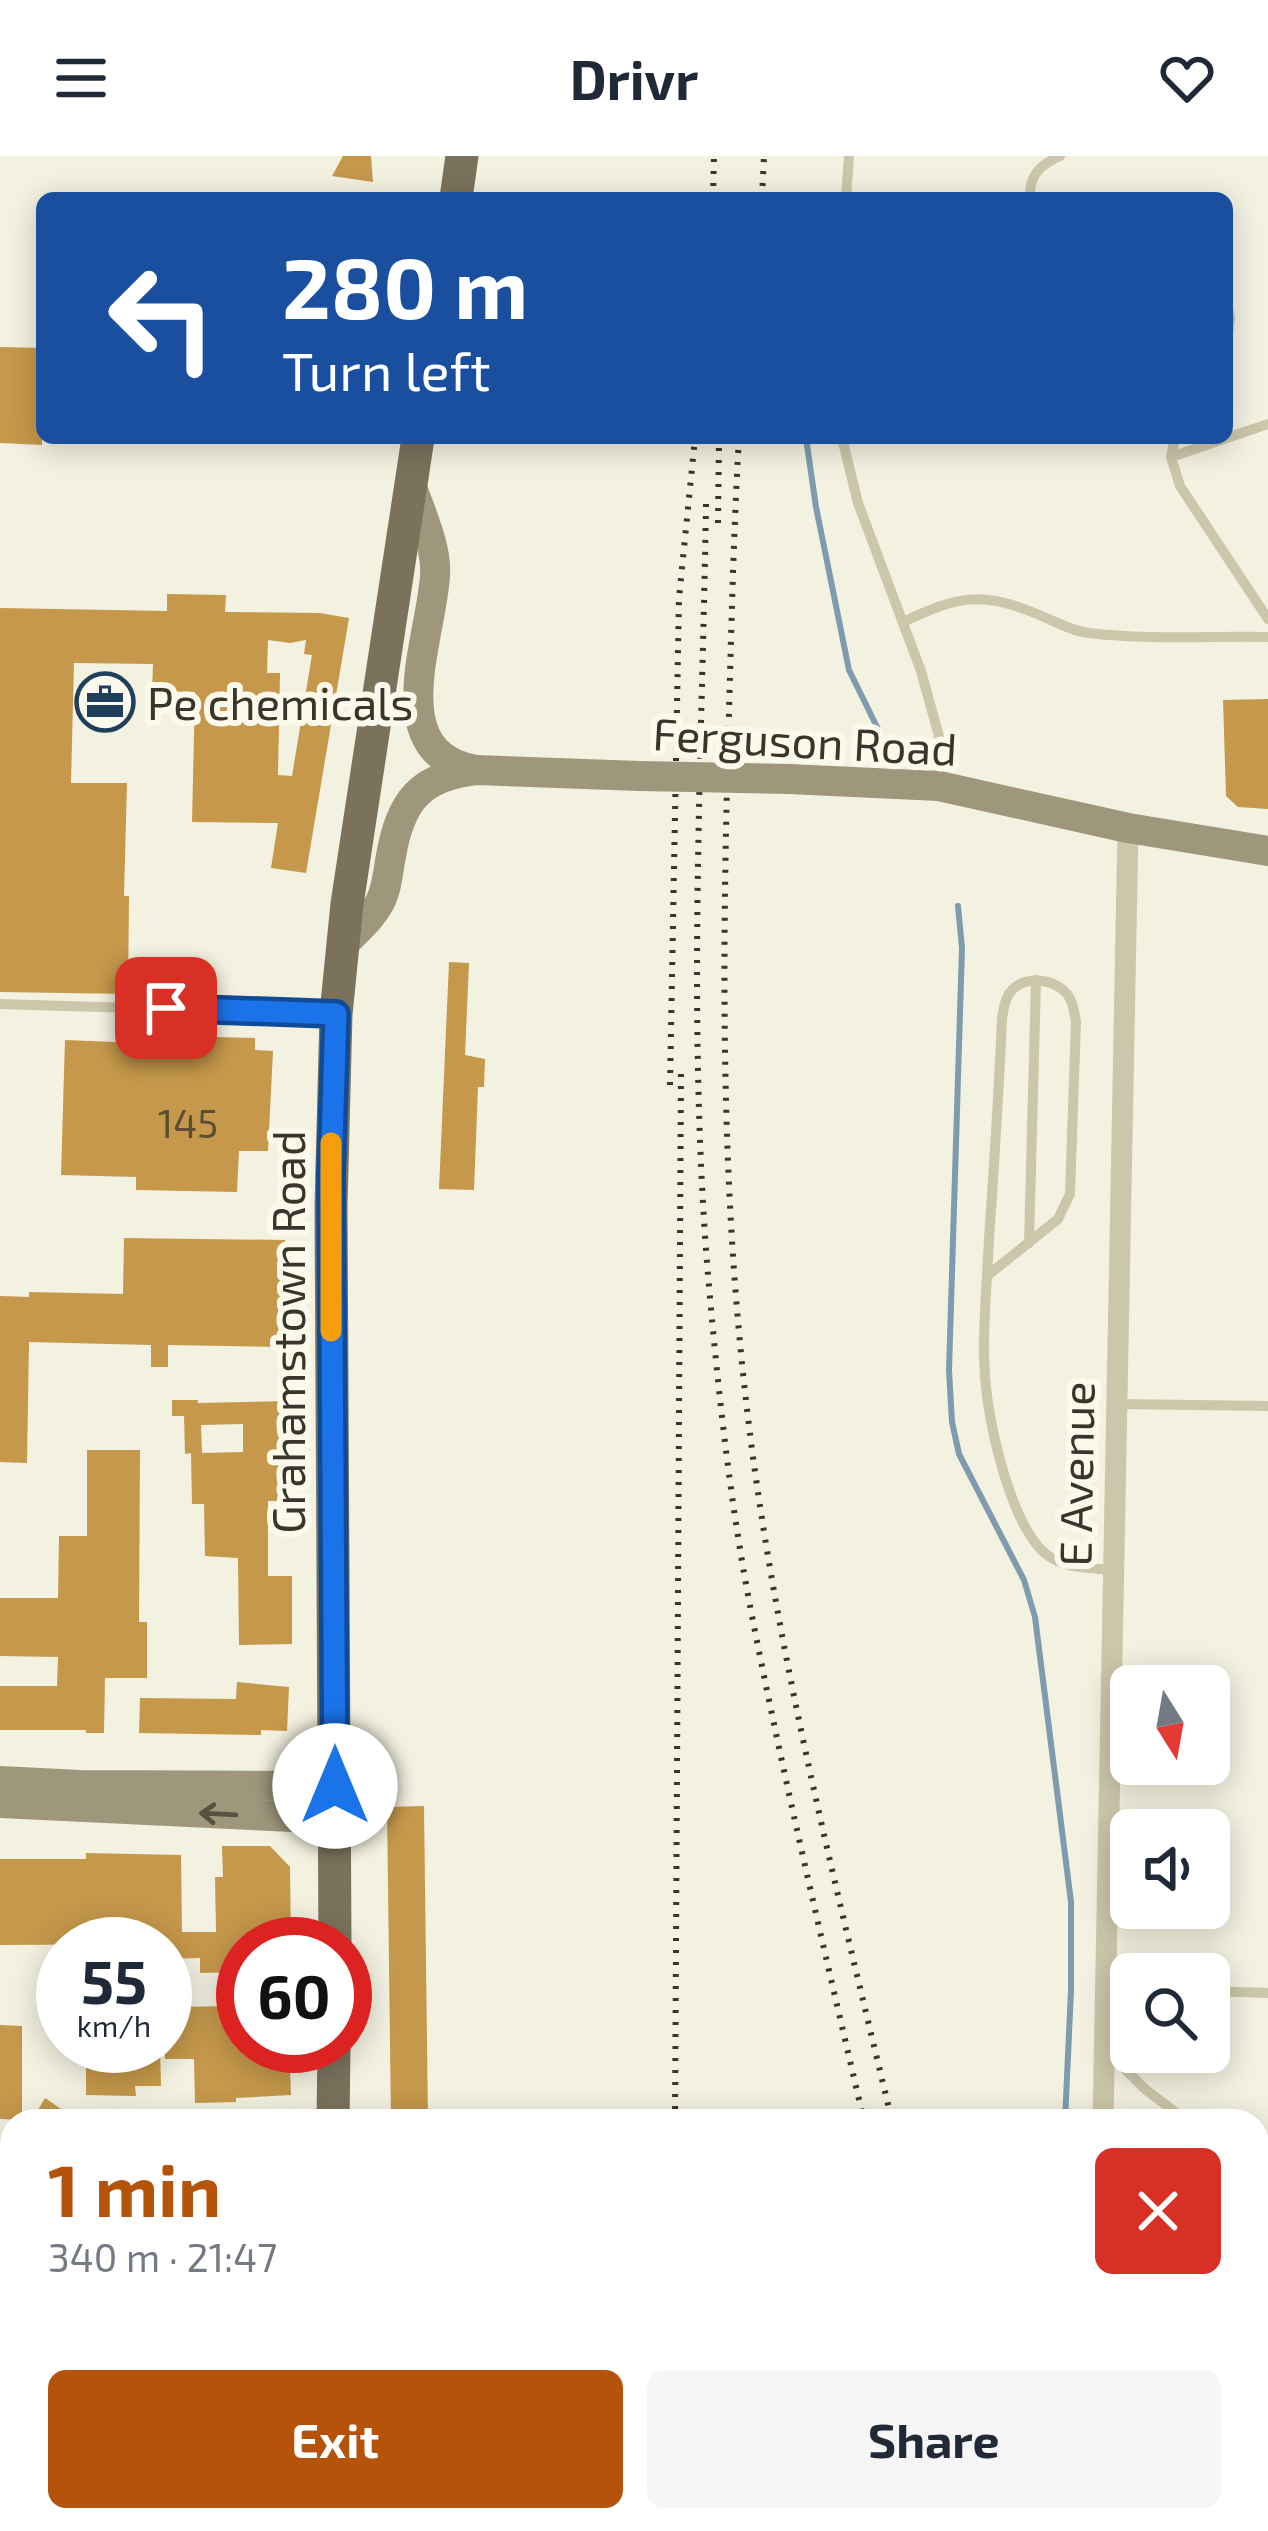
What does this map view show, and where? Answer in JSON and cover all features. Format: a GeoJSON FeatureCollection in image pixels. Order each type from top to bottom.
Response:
{"type":"FeatureCollection","features":[{"type":"Feature","properties":{"kind":"main road"},"geometry":{"type":"LineString","coordinates":[[457,192],[462,156]]}},
{"type":"Feature","properties":{"kind":"main road","name":"Grahamstown Road"},"geometry":{"type":"LineString","coordinates":[[335,1917],[331,1163],[336,1014],[342,946],[417,444]]}},
{"type":"Feature","properties":{"kind":"main road"},"geometry":{"type":"LineString","coordinates":[[411,484],[436,574],[417,688],[419,718],[430,742],[447,760],[476,770]]}},
{"type":"Feature","properties":{"kind":"main road","name":"Ferguson Road"},"geometry":{"type":"LineString","coordinates":[[342,946],[380,901],[398,823],[409,801],[429,784],[476,770],[938,785],[1128,828],[1268,850]]}},
{"type":"Feature","properties":{"kind":"main road"},"geometry":{"type":"LineString","coordinates":[[0,1781],[335,1803]]}},
{"type":"Feature","properties":{"kind":"main road"},"geometry":{"type":"LineString","coordinates":[[0,1803],[335,1803]]}},
{"type":"Feature","properties":{"kind":"main road"},"geometry":{"type":"LineString","coordinates":[[333,2109],[334,2073]]}},
{"type":"Feature","properties":{"kind":"street","name":"E Avenue"},"geometry":{"type":"LineString","coordinates":[[1103,2109],[1128,828]]}},
{"type":"Feature","properties":{"kind":"lane"},"geometry":{"type":"LineString","coordinates":[[846,192],[849,156]]}},
{"type":"Feature","properties":{"kind":"lane"},"geometry":{"type":"LineString","coordinates":[[1030,192],[1036,170],[1060,156]]}},
{"type":"Feature","properties":{"kind":"lane"},"geometry":{"type":"LineString","coordinates":[[1233,436],[1268,424]]}},
{"type":"Feature","properties":{"kind":"lane"},"geometry":{"type":"LineString","coordinates":[[843,444],[858,503],[921,671],[940,740],[938,785]]}},
{"type":"Feature","properties":{"kind":"lane"},"geometry":{"type":"LineString","coordinates":[[1174,444],[1172,458],[1180,486],[1268,619]]}},
{"type":"Feature","properties":{"kind":"lane"},"geometry":{"type":"LineString","coordinates":[[1172,458],[1212,444]]}},
{"type":"Feature","properties":{"kind":"lane"},"geometry":{"type":"LineString","coordinates":[[903,622],[968,597],[1030,611],[1087,633],[1268,638]]}},
{"type":"Feature","properties":{"kind":"lane"},"geometry":{"type":"LineString","coordinates":[[1029,1243],[1036,980]]}},
{"type":"Feature","properties":{"kind":"lane"},"geometry":{"type":"LineString","coordinates":[[987,1276],[1058,1219],[1070,1194],[1076,1021],[1071,998],[1060,986],[1036,980],[1011,991],[1002,1018],[987,1276],[985,1385],[1012,1497],[1028,1534],[1050,1558],[1112,1570]]}},
{"type":"Feature","properties":{"kind":"lane"},"geometry":{"type":"LineString","coordinates":[[0,1004],[336,1014]]}},
{"type":"Feature","properties":{"kind":"lane"},"geometry":{"type":"LineString","coordinates":[[1115,1404],[1268,1406]]}},
{"type":"Feature","properties":{"kind":"lane"},"geometry":{"type":"LineString","coordinates":[[1106,1987],[1110,1987]]}},
{"type":"Feature","properties":{"kind":"lane"},"geometry":{"type":"LineString","coordinates":[[1230,1992],[1268,1994]]}},
{"type":"Feature","properties":{"kind":"lane"},"geometry":{"type":"LineString","coordinates":[[1105,2049],[1171,2109]]}},
{"type":"Feature","properties":{"kind":"building"},"geometry":{"type":"Polygon","coordinates":[[[343,156],[371,156],[373,182],[332,176],[343,156]]]}},
{"type":"Feature","properties":{"kind":"building"},"geometry":{"type":"Polygon","coordinates":[[[0,347],[36,348],[36,444],[42,445],[0,443],[0,347]]]}},
{"type":"Feature","properties":{"kind":"building"},"geometry":{"type":"Polygon","coordinates":[[[167,594],[226,595],[225,612],[349,618],[306,873],[271,868],[278,823],[192,822],[195,692],[152,691],[153,664],[74,663],[71,783],[127,783],[128,994],[0,992],[0,608],[167,611],[167,594]],[[268,640],[267,673],[280,673],[278,775],[292,776],[312,655],[304,654],[306,640],[268,640]]]}},
{"type":"Feature","properties":{"kind":"building"},"geometry":{"type":"Polygon","coordinates":[[[1268,699],[1268,809],[1238,807],[1226,796],[1223,700],[1268,699]]]}},
{"type":"Feature","properties":{"kind":"building"},"geometry":{"type":"Polygon","coordinates":[[[449,962],[469,963],[465,1055],[485,1059],[484,1087],[478,1087],[474,1190],[439,1189],[449,962]]]}},
{"type":"Feature","properties":{"kind":"building"},"geometry":{"type":"Polygon","coordinates":[[[139,1035],[255,1038],[255,1050],[273,1051],[268,1151],[239,1151],[237,1192],[136,1190],[136,1177],[61,1175],[65,1040],[139,1043],[139,1035]]]}},
{"type":"Feature","properties":{"kind":"building"},"geometry":{"type":"Polygon","coordinates":[[[124,1238],[285,1240],[283,1347],[168,1345],[168,1367],[151,1367],[151,1345],[29,1342],[27,1463],[0,1462],[0,1296],[123,1294],[124,1238]]]}},
{"type":"Feature","properties":{"kind":"building"},"geometry":{"type":"Polygon","coordinates":[[[172,1400],[289,1401],[291,1501],[268,1501],[268,1576],[292,1576],[292,1644],[239,1645],[238,1558],[205,1556],[204,1504],[192,1504],[191,1453],[185,1454],[184,1416],[172,1416],[172,1400]],[[243,1424],[201,1425],[202,1453],[243,1452],[243,1424]]]}},
{"type":"Feature","properties":{"kind":"building"},"geometry":{"type":"Polygon","coordinates":[[[87,1450],[140,1450],[139,1622],[147,1622],[147,1678],[105,1678],[104,1733],[0,1730],[0,1686],[57,1686],[58,1657],[0,1656],[0,1598],[58,1598],[59,1536],[87,1536],[87,1450]]]}},
{"type":"Feature","properties":{"kind":"building"},"geometry":{"type":"Polygon","coordinates":[[[237,1682],[289,1687],[287,1731],[261,1730],[261,1735],[139,1733],[140,1698],[236,1699],[237,1682]]]}},
{"type":"Feature","properties":{"kind":"building"},"geometry":{"type":"Polygon","coordinates":[[[424,1806],[428,2109],[391,2109],[387,1807],[424,1806]]]}},
{"type":"Feature","properties":{"kind":"building"},"geometry":{"type":"Polygon","coordinates":[[[222,1846],[270,1846],[290,1867],[291,1917],[216,1917],[216,1932],[215,1877],[223,1877],[222,1846]]]}},
{"type":"Feature","properties":{"kind":"building"},"geometry":{"type":"Polygon","coordinates":[[[86,1853],[181,1855],[182,1917],[36,1917],[36,1945],[0,1945],[0,1859],[86,1859],[86,1853]]]}},
{"type":"Feature","properties":{"kind":"building"},"geometry":{"type":"Polygon","coordinates":[[[192,1932],[216,1932],[216,1973],[200,1973],[200,1958],[192,1958],[192,1932]]]}},
{"type":"Feature","properties":{"kind":"building"},"geometry":{"type":"Polygon","coordinates":[[[216,2006],[216,2073],[290,2073],[291,2095],[195,2103],[192,2007],[216,2006]]]}},
{"type":"Feature","properties":{"kind":"building"},"geometry":{"type":"Polygon","coordinates":[[[0,2025],[22,2026],[22,2109],[0,2109],[0,2025]]]}},
{"type":"Feature","properties":{"kind":"building"},"geometry":{"type":"Polygon","coordinates":[[[86,2073],[161,2073],[161,2086],[135,2086],[136,2096],[86,2095],[86,2073]]]}},
{"type":"Feature","properties":{"kind":"building"},"geometry":{"type":"Polygon","coordinates":[[[45,2098],[61,2109],[38,2109],[45,2098]]]}},
{"type":"Feature","properties":{"kind":"waterway"},"geometry":{"type":"LineString","coordinates":[[807,444],[849,670],[878,729]]}},
{"type":"Feature","properties":{"kind":"waterway"},"geometry":{"type":"LineString","coordinates":[[958,906],[962,948],[949,1370],[952,1422],[959,1454],[1024,1580],[1035,1617],[1071,1902],[1066,2109]]}},
{"type":"Feature","properties":{"kind":"railway"},"geometry":{"type":"LineString","coordinates":[[713,192],[714,156]]}},
{"type":"Feature","properties":{"kind":"railway"},"geometry":{"type":"LineString","coordinates":[[762,192],[764,156]]}},
{"type":"Feature","properties":{"kind":"railway"},"geometry":{"type":"LineString","coordinates":[[670,1085],[679,598],[694,444]]}},
{"type":"Feature","properties":{"kind":"railway"},"geometry":{"type":"LineString","coordinates":[[718,523],[719,444]]}},
{"type":"Feature","properties":{"kind":"railway"},"geometry":{"type":"LineString","coordinates":[[739,444],[725,996],[738,1326],[759,1499],[790,1678],[889,2109]]}},
{"type":"Feature","properties":{"kind":"railway"},"geometry":{"type":"LineString","coordinates":[[706,504],[698,1083],[716,1361],[752,1616],[861,2109]]}},
{"type":"Feature","properties":{"kind":"railway"},"geometry":{"type":"LineString","coordinates":[[675,2109],[681,1066]]}},
{"type":"Feature","properties":{"kind":"slow traffic"},"geometry":{"type":"LineString","coordinates":[[331,1143],[331,1331]]}},
{"type":"Feature","properties":{"kind":"place","name":"Pe chemicals"},"geometry":{"type":"Point","coordinates":[105,702]}},
{"type":"Feature","properties":{"kind":"route"},"geometry":{"type":"LineString","coordinates":[[166,1008],[336,1014],[331,1174],[335,1786]]}}]}
